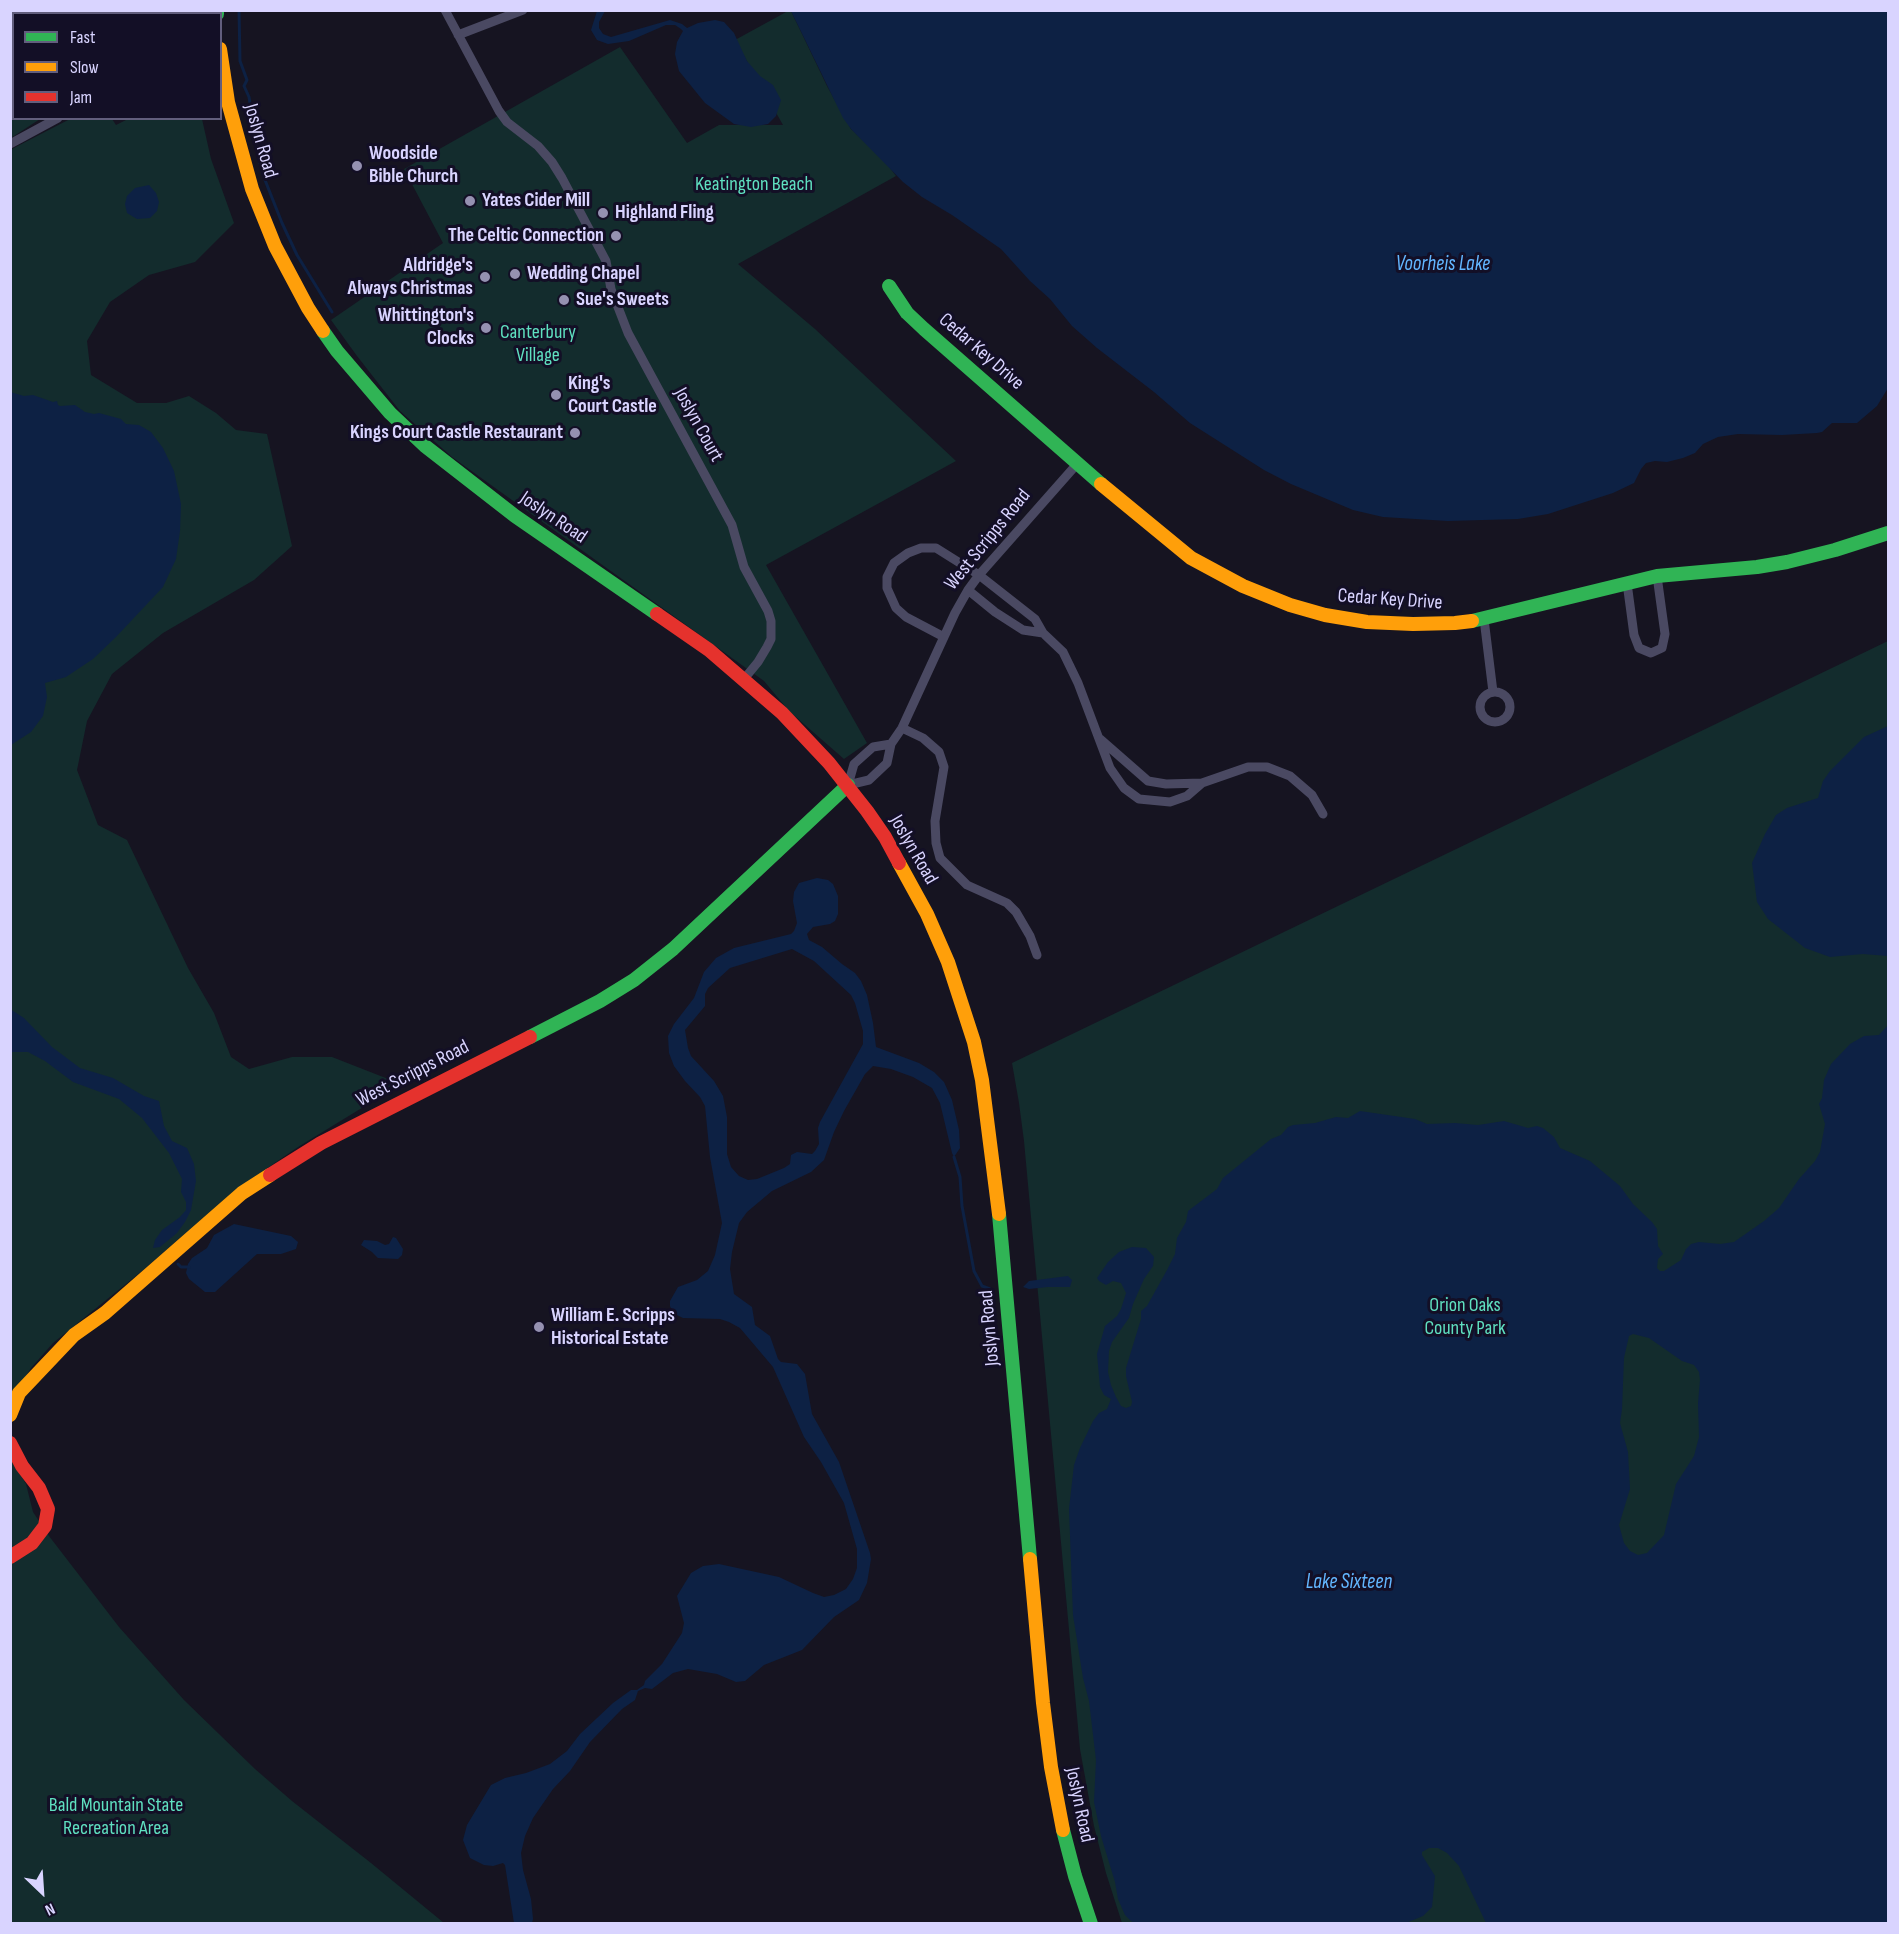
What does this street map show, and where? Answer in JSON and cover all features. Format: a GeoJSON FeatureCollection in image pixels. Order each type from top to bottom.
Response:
{"type":"FeatureCollection","features":[{"type":"Feature","properties":{"kind":"street","name":"Joslyn Court"},"geometry":{"type":"LineString","coordinates":[[445,10],[499,111],[507,122],[538,146],[562,178],[601,251],[609,271],[611,290],[618,311],[642,361],[736,533],[744,567],[771,621],[771,639],[758,662],[744,679]]}},
{"type":"Feature","properties":{"kind":"street"},"geometry":{"type":"LineString","coordinates":[[458,35],[523,10]]}},
{"type":"Feature","properties":{"kind":"street","name":"Joslyn Road"},"geometry":{"type":"LineString","coordinates":[[222,62],[228,102],[241,154],[274,246],[318,324],[356,375],[390,413],[425,446],[515,516],[709,650],[796,727],[848,785],[885,837],[927,914],[948,962],[961,1000],[974,1042],[982,1080],[997,1196],[1047,1735],[1062,1822],[1075,1876],[1091,1923]]}},
{"type":"Feature","properties":{"kind":"street"},"geometry":{"type":"LineString","coordinates":[[10,144],[54,120]]}},
{"type":"Feature","properties":{"kind":"street","name":"Cedar Key Drive"},"geometry":{"type":"LineString","coordinates":[[889,285],[899,302],[916,321],[1077,464],[1191,558],[1243,586],[1290,605],[1325,615],[1367,622],[1413,624],[1455,623],[1484,619],[1657,576],[1757,567],[1787,561],[1835,550],[1888,533]]}},
{"type":"Feature","properties":{"kind":"street","name":"West Scripps Road"},"geometry":{"type":"LineString","coordinates":[[10,1415],[19,1394],[74,1335],[105,1313],[242,1193],[321,1143],[600,1001],[625,986],[673,949],[848,785],[869,780],[887,763],[891,744],[902,728],[968,590],[1077,464]]}},
{"type":"Feature","properties":{"kind":"street"},"geometry":{"type":"LineString","coordinates":[[944,637],[906,617],[896,608],[887,588],[887,577],[894,563],[908,552],[921,548],[936,548],[979,575],[1035,619],[1043,633],[1063,652],[1078,683],[1110,768],[1124,788],[1138,799],[1170,802],[1187,796],[1202,783]]}},
{"type":"Feature","properties":{"kind":"street"},"geometry":{"type":"LineString","coordinates":[[1627,583],[1634,635],[1640,648],[1651,653],[1662,648],[1665,634],[1657,576]]}},
{"type":"Feature","properties":{"kind":"street"},"geometry":{"type":"LineString","coordinates":[[968,590],[995,612],[1023,630],[1043,633]]}},
{"type":"Feature","properties":{"kind":"street"},"geometry":{"type":"LineString","coordinates":[[1484,619],[1493,692]]}},
{"type":"Feature","properties":{"kind":"street"},"geometry":{"type":"LineString","coordinates":[[902,728],[923,738],[939,752],[944,767],[936,821],[936,843],[940,858],[967,885],[1007,903],[1026,927],[1037,955]]}},
{"type":"Feature","properties":{"kind":"street"},"geometry":{"type":"LineString","coordinates":[[1099,738],[1148,781],[1166,784],[1202,783],[1248,767],[1267,767],[1290,776],[1312,795],[1323,814]]}},
{"type":"Feature","properties":{"kind":"street","name":"West Scripps Road"},"geometry":{"type":"LineString","coordinates":[[848,785],[854,764],[873,747],[891,744]]}},
{"type":"Feature","properties":{"kind":"street"},"geometry":{"type":"LineString","coordinates":[[10,1443],[22,1466],[39,1488],[48,1509],[45,1526],[32,1543],[10,1557]]}},
{"type":"Feature","properties":{"kind":"green space"},"geometry":{"type":"Polygon","coordinates":[[[11,10],[189,10],[189,12],[12,12],[12,120],[38,120],[11,138],[11,10]]]}},
{"type":"Feature","properties":{"kind":"green space","name":"Canterbury Village"},"geometry":{"type":"Polygon","coordinates":[[[791,11],[827,86],[851,129],[884,160],[896,176],[738,264],[815,329],[956,461],[766,565],[867,743],[844,759],[789,711],[764,681],[452,457],[400,411],[331,320],[443,243],[404,169],[620,47],[687,143],[719,125],[783,125],[735,40],[791,11]]]}},
{"type":"Feature","properties":{"kind":"green space"},"geometry":{"type":"Polygon","coordinates":[[[68,120],[113,120],[116,125],[126,120],[202,120],[211,159],[234,223],[195,262],[149,275],[110,302],[87,341],[91,375],[137,403],[166,403],[189,396],[216,413],[236,430],[267,434],[292,546],[254,580],[163,633],[112,674],[87,721],[77,770],[98,825],[127,840],[188,968],[214,1013],[231,1057],[249,1069],[292,1057],[332,1057],[401,1084],[298,1147],[234,1191],[142,1271],[53,1343],[31,1368],[10,1400],[10,150],[68,120]]]}},
{"type":"Feature","properties":{"kind":"green space","name":"Lake Sixteen"},"geometry":{"type":"Polygon","coordinates":[[[1888,641],[1888,1923],[1122,1923],[1094,1826],[1080,1749],[1024,1141],[1012,1063],[1888,641]]]}},
{"type":"Feature","properties":{"kind":"green space","name":"Bald Mountain State Recreation Area"},"geometry":{"type":"Polygon","coordinates":[[[10,1458],[26,1484],[33,1512],[49,1536],[119,1627],[184,1700],[255,1769],[292,1801],[444,1923],[11,1923],[10,1458]]]}},
{"type":"Feature","properties":{"kind":"water"},"geometry":{"type":"Polygon","coordinates":[[[597,11],[605,11],[599,22],[599,28],[603,34],[611,37],[670,20],[687,28],[715,20],[724,22],[734,33],[747,61],[760,76],[773,85],[781,100],[776,116],[768,124],[751,127],[734,124],[705,103],[679,71],[675,54],[677,42],[683,31],[681,29],[675,25],[666,25],[629,41],[608,44],[597,40],[591,30],[597,11]]]}},
{"type":"Feature","properties":{"kind":"water","name":"Voorheis Lake"},"geometry":{"type":"Polygon","coordinates":[[[791,11],[1888,11],[1888,388],[1877,406],[1857,423],[1832,423],[1822,432],[1817,433],[1738,434],[1718,437],[1703,444],[1695,453],[1683,458],[1667,462],[1646,463],[1634,483],[1613,493],[1548,514],[1518,519],[1448,521],[1383,517],[1353,510],[1264,470],[1190,423],[1072,326],[1050,299],[1001,249],[903,182],[843,118],[791,11]]]}},
{"type":"Feature","properties":{"kind":"water"},"geometry":{"type":"Polygon","coordinates":[[[149,185],[156,193],[159,202],[157,211],[150,218],[137,219],[127,213],[125,204],[127,196],[135,188],[149,185]]]}},
{"type":"Feature","properties":{"kind":"water"},"geometry":{"type":"Polygon","coordinates":[[[10,392],[57,401],[60,406],[75,405],[85,412],[121,419],[126,424],[139,425],[151,432],[163,448],[174,471],[181,504],[176,559],[163,587],[93,659],[66,677],[45,683],[47,697],[43,716],[31,732],[11,745],[10,392]]]}},
{"type":"Feature","properties":{"kind":"water"},"geometry":{"type":"Polygon","coordinates":[[[1888,726],[1888,956],[1863,954],[1830,957],[1805,948],[1768,919],[1757,902],[1752,863],[1776,815],[1787,808],[1818,798],[1823,781],[1830,771],[1864,737],[1888,726]]]}},
{"type":"Feature","properties":{"kind":"water"},"geometry":{"type":"Polygon","coordinates":[[[817,878],[828,880],[833,884],[838,896],[838,914],[835,921],[813,927],[807,934],[809,940],[822,947],[855,973],[861,981],[867,995],[876,1047],[919,1063],[934,1072],[944,1082],[952,1100],[959,1130],[960,1148],[954,1157],[940,1103],[932,1088],[913,1077],[891,1069],[873,1066],[865,1074],[844,1111],[824,1160],[811,1172],[772,1191],[747,1212],[739,1223],[732,1252],[730,1269],[734,1294],[752,1307],[755,1325],[770,1336],[778,1359],[781,1362],[797,1364],[805,1374],[812,1414],[839,1462],[870,1553],[867,1583],[859,1600],[834,1617],[802,1650],[764,1665],[745,1681],[736,1682],[717,1674],[688,1669],[673,1673],[652,1689],[645,1688],[638,1691],[635,1700],[622,1709],[590,1742],[533,1818],[521,1853],[533,1919],[532,1923],[514,1923],[505,1865],[503,1863],[493,1866],[484,1865],[470,1858],[463,1840],[467,1825],[491,1785],[505,1778],[550,1764],[567,1751],[580,1734],[613,1703],[631,1690],[637,1690],[644,1685],[645,1681],[662,1664],[682,1633],[684,1623],[677,1596],[691,1573],[703,1566],[719,1564],[779,1577],[824,1597],[846,1589],[857,1568],[857,1549],[844,1503],[804,1437],[773,1367],[740,1328],[720,1319],[683,1318],[673,1313],[670,1306],[670,1301],[678,1287],[697,1280],[708,1271],[715,1255],[722,1223],[710,1157],[705,1106],[674,1066],[669,1053],[668,1036],[674,1024],[694,998],[704,972],[716,958],[734,948],[791,934],[794,931],[797,923],[793,901],[794,892],[799,883],[817,878]],[[792,949],[730,968],[708,988],[705,994],[705,1006],[685,1030],[691,1056],[714,1081],[723,1096],[727,1117],[727,1154],[731,1167],[739,1176],[748,1180],[757,1179],[784,1168],[790,1164],[791,1155],[797,1152],[812,1154],[815,1151],[819,1144],[820,1122],[863,1044],[863,1031],[851,995],[814,961],[792,949]]]}},
{"type":"Feature","properties":{"kind":"water"},"geometry":{"type":"Polygon","coordinates":[[[10,1009],[24,1018],[52,1047],[80,1068],[113,1078],[144,1096],[159,1101],[164,1126],[172,1141],[187,1148],[194,1164],[196,1181],[191,1210],[185,1222],[177,1233],[160,1247],[153,1248],[162,1230],[186,1210],[186,1202],[181,1192],[182,1179],[169,1153],[142,1118],[119,1099],[73,1082],[45,1061],[28,1052],[11,1052],[10,1009]]]}},
{"type":"Feature","properties":{"kind":"water","name":"Lake Sixteen"},"geometry":{"type":"Polygon","coordinates":[[[1888,1025],[1888,1923],[1486,1923],[1459,1866],[1447,1853],[1438,1848],[1429,1848],[1422,1852],[1435,1876],[1432,1907],[1423,1916],[1406,1923],[1136,1924],[1131,1921],[1125,1915],[1118,1899],[1094,1802],[1096,1760],[1089,1701],[1073,1615],[1069,1509],[1074,1465],[1080,1448],[1093,1421],[1099,1413],[1107,1409],[1111,1399],[1104,1395],[1100,1387],[1097,1354],[1105,1326],[1117,1316],[1126,1293],[1121,1283],[1113,1281],[1106,1285],[1097,1278],[1108,1262],[1119,1252],[1132,1247],[1146,1248],[1154,1257],[1153,1266],[1144,1279],[1129,1318],[1112,1342],[1109,1351],[1108,1372],[1111,1385],[1121,1406],[1126,1408],[1131,1406],[1132,1402],[1126,1368],[1141,1319],[1141,1311],[1147,1306],[1175,1254],[1177,1238],[1186,1222],[1188,1211],[1217,1189],[1223,1178],[1271,1139],[1281,1135],[1288,1127],[1336,1117],[1348,1118],[1360,1111],[1415,1119],[1427,1124],[1478,1125],[1504,1121],[1528,1128],[1537,1126],[1543,1128],[1554,1137],[1560,1148],[1590,1161],[1620,1186],[1633,1204],[1652,1222],[1657,1229],[1658,1246],[1663,1254],[1658,1259],[1657,1268],[1664,1271],[1681,1260],[1691,1244],[1734,1242],[1779,1208],[1820,1152],[1825,1124],[1819,1104],[1824,1080],[1831,1064],[1850,1044],[1864,1036],[1879,1035],[1888,1025]],[[1633,1334],[1629,1336],[1624,1358],[1620,1423],[1628,1452],[1630,1489],[1619,1525],[1624,1543],[1630,1551],[1638,1555],[1647,1553],[1664,1535],[1676,1484],[1694,1456],[1699,1437],[1699,1372],[1694,1365],[1682,1361],[1649,1338],[1633,1334]]]}},
{"type":"Feature","properties":{"kind":"water"},"geometry":{"type":"Polygon","coordinates":[[[234,1224],[291,1236],[298,1242],[296,1249],[281,1254],[257,1254],[215,1292],[205,1292],[189,1279],[186,1273],[188,1264],[192,1258],[207,1248],[214,1235],[234,1224]]]}},
{"type":"Feature","properties":{"kind":"water"},"geometry":{"type":"Polygon","coordinates":[[[393,1237],[403,1249],[398,1259],[378,1258],[361,1245],[364,1240],[389,1244],[393,1237]]]}},
{"type":"Feature","properties":{"kind":"water"},"geometry":{"type":"Polygon","coordinates":[[[1068,1276],[1072,1280],[1070,1287],[1029,1289],[1023,1287],[1029,1281],[1068,1276]]]}},
{"type":"Feature","properties":{"kind":"waterway"},"geometry":{"type":"LineString","coordinates":[[239,10],[240,61],[247,80],[244,86],[249,97],[265,180],[297,255],[332,312]]}},
{"type":"Feature","properties":{"kind":"waterway"},"geometry":{"type":"LineString","coordinates":[[954,1157],[960,1177],[962,1206],[974,1271],[982,1286],[990,1289]]}},
{"type":"Feature","properties":{"kind":"waterway"},"geometry":{"type":"LineString","coordinates":[[178,1264],[181,1267],[189,1267]]}},
{"type":"Feature","properties":{"kind":"traffic: fast"},"geometry":{"type":"LineString","coordinates":[[889,286],[907,313],[924,329],[1101,484]]}},
{"type":"Feature","properties":{"kind":"traffic: fast"},"geometry":{"type":"LineString","coordinates":[[323,331],[337,351],[390,413],[425,446],[515,516],[657,614]]}},
{"type":"Feature","properties":{"kind":"traffic: fast"},"geometry":{"type":"LineString","coordinates":[[1472,621],[1657,576],[1787,562],[1888,533]]}},
{"type":"Feature","properties":{"kind":"traffic: fast"},"geometry":{"type":"LineString","coordinates":[[530,1037],[600,1001],[634,980],[673,949],[848,785]]}},
{"type":"Feature","properties":{"kind":"traffic: fast"},"geometry":{"type":"LineString","coordinates":[[999,1214],[1030,1559]]}},
{"type":"Feature","properties":{"kind":"traffic: fast"},"geometry":{"type":"LineString","coordinates":[[1063,1830],[1091,1924]]}},
{"type":"Feature","properties":{"kind":"traffic: slow"},"geometry":{"type":"LineString","coordinates":[[222,62],[228,102],[252,189],[275,246],[323,331]]}},
{"type":"Feature","properties":{"kind":"traffic: slow"},"geometry":{"type":"LineString","coordinates":[[1101,484],[1191,558],[1243,586],[1290,605],[1325,615],[1367,622],[1413,624],[1472,621]]}},
{"type":"Feature","properties":{"kind":"traffic: slow"},"geometry":{"type":"LineString","coordinates":[[899,863],[927,914],[948,962],[974,1042],[982,1080],[999,1214]]}},
{"type":"Feature","properties":{"kind":"traffic: slow"},"geometry":{"type":"LineString","coordinates":[[10,1415],[19,1393],[74,1335],[105,1313],[242,1193],[270,1175]]}},
{"type":"Feature","properties":{"kind":"traffic: slow"},"geometry":{"type":"LineString","coordinates":[[1030,1559],[1043,1703],[1051,1767],[1063,1830]]}},
{"type":"Feature","properties":{"kind":"traffic: jam"},"geometry":{"type":"LineString","coordinates":[[657,614],[709,650],[782,713],[829,763],[867,811],[899,863]]}},
{"type":"Feature","properties":{"kind":"traffic: jam"},"geometry":{"type":"LineString","coordinates":[[270,1175],[321,1143],[530,1037]]}},
{"type":"Feature","properties":{"kind":"traffic: jam"},"geometry":{"type":"LineString","coordinates":[[10,1443],[22,1466],[39,1488],[48,1509],[45,1526],[32,1543],[10,1557]]}},
{"type":"Feature","properties":{"kind":"place","name":"Woodside Bible Church"},"geometry":{"type":"Point","coordinates":[357,166]}},
{"type":"Feature","properties":{"kind":"place","name":"Yates Cider Mill"},"geometry":{"type":"Point","coordinates":[470,201]}},
{"type":"Feature","properties":{"kind":"place","name":"Highland Fling"},"geometry":{"type":"Point","coordinates":[603,213]}},
{"type":"Feature","properties":{"kind":"place","name":"The Celtic Connection"},"geometry":{"type":"Point","coordinates":[616,236]}},
{"type":"Feature","properties":{"kind":"place","name":"Wedding Chapel"},"geometry":{"type":"Point","coordinates":[515,274]}},
{"type":"Feature","properties":{"kind":"place","name":"Aldridge's Always Christmas"},"geometry":{"type":"Point","coordinates":[485,277]}},
{"type":"Feature","properties":{"kind":"place","name":"Sue's Sweets"},"geometry":{"type":"Point","coordinates":[564,300]}},
{"type":"Feature","properties":{"kind":"place","name":"Whittington's Clocks"},"geometry":{"type":"Point","coordinates":[486,328]}},
{"type":"Feature","properties":{"kind":"place","name":"King's Court Castle"},"geometry":{"type":"Point","coordinates":[556,395]}},
{"type":"Feature","properties":{"kind":"place","name":"Kings Court Castle Restaurant"},"geometry":{"type":"Point","coordinates":[575,433]}},
{"type":"Feature","properties":{"kind":"place","name":"William E. Scripps Historical Estate"},"geometry":{"type":"Point","coordinates":[539,1327]}},
{"type":"Feature","properties":{"kind":"park label","name":"Keatington Beach"},"geometry":{"type":"Point","coordinates":[754,185]}},
{"type":"Feature","properties":{"kind":"park label","name":"Orion Oaks County Park"},"geometry":{"type":"Point","coordinates":[1465,1318]}}]}
